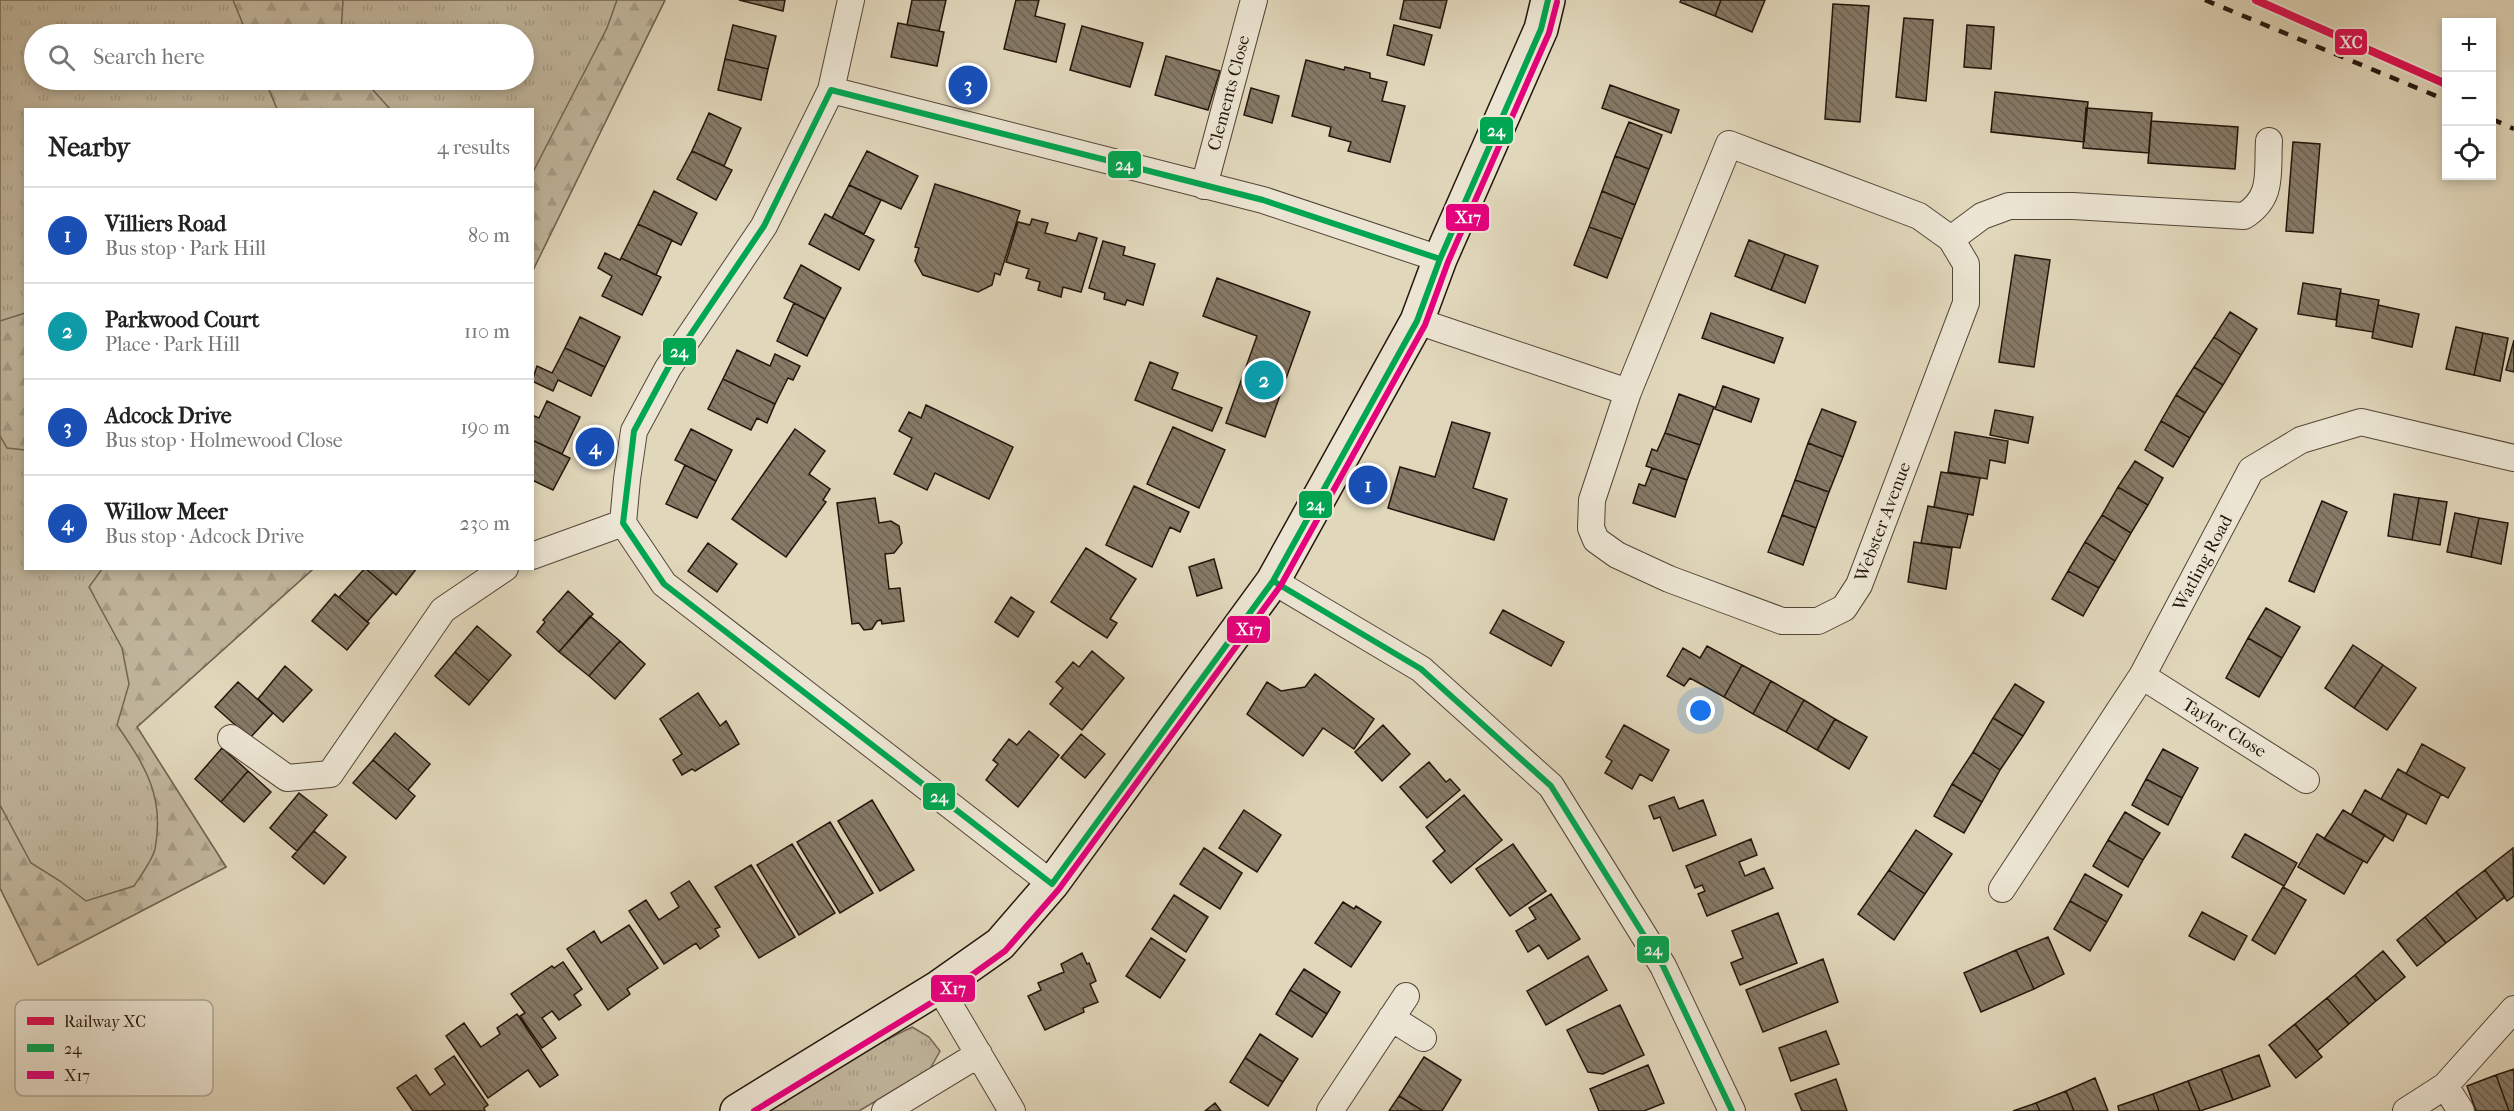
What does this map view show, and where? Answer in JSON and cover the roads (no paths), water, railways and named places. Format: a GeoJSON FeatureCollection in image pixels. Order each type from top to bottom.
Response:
{"type":"FeatureCollection","features":[{"type":"Feature","properties":{"kind":"street"},"geometry":{"type":"LineString","coordinates":[[851,0],[831,90],[764,226],[668,368],[634,431],[623,523],[664,584],[1052,884]]}},
{"type":"Feature","properties":{"kind":"street","name":"Clements Close"},"geometry":{"type":"LineString","coordinates":[[1204,186],[1254,0]]}},
{"type":"Feature","properties":{"kind":"street"},"geometry":{"type":"LineString","coordinates":[[737,1111],[939,987],[1000,944],[1052,884],[1273,581],[1417,321],[1440,259],[1540,29],[1548,0]]}},
{"type":"Feature","properties":{"kind":"street"},"geometry":{"type":"LineString","coordinates":[[831,90],[1263,200],[1440,259]]}},
{"type":"Feature","properties":{"kind":"street"},"geometry":{"type":"LineString","coordinates":[[1951,239],[1982,216],[2009,206],[2073,206],[2244,216],[2257,207],[2266,193],[2270,141]]}},
{"type":"Feature","properties":{"kind":"street","name":"Webster Avenue"},"geometry":{"type":"LineString","coordinates":[[1729,144],[1919,216],[1951,239],[1966,264],[1966,303],[1860,585],[1844,608],[1818,621],[1782,621],[1669,579],[1617,555],[1596,540],[1591,528],[1592,500],[1628,392],[1729,144]]}},
{"type":"Feature","properties":{"kind":"street"},"geometry":{"type":"LineString","coordinates":[[1417,321],[1628,392]]}},
{"type":"Feature","properties":{"kind":"street","name":"Watling Road"},"geometry":{"type":"LineString","coordinates":[[2002,889],[2142,676],[2251,470],[2301,440],[2361,422],[2514,458]]}},
{"type":"Feature","properties":{"kind":"street"},"geometry":{"type":"LineString","coordinates":[[534,555],[623,523]]}},
{"type":"Feature","properties":{"kind":"street"},"geometry":{"type":"LineString","coordinates":[[231,738],[287,778],[330,774],[443,610],[502,570]]}},
{"type":"Feature","properties":{"kind":"street"},"geometry":{"type":"LineString","coordinates":[[1273,581],[1421,669],[1551,786],[1663,966],[1731,1111]]}},
{"type":"Feature","properties":{"kind":"street","name":"Taylor Close"},"geometry":{"type":"LineString","coordinates":[[2142,676],[2306,780]]}},
{"type":"Feature","properties":{"kind":"street"},"geometry":{"type":"LineString","coordinates":[[939,987],[1012,1111]]}},
{"type":"Feature","properties":{"kind":"street"},"geometry":{"type":"LineString","coordinates":[[1330,1111],[1406,996]]}},
{"type":"Feature","properties":{"kind":"street"},"geometry":{"type":"LineString","coordinates":[[2406,1111],[2445,1086],[2514,1010]]}},
{"type":"Feature","properties":{"kind":"street"},"geometry":{"type":"LineString","coordinates":[[1391,1018],[1423,1038]]}},
{"type":"Feature","properties":{"kind":"street"},"geometry":{"type":"LineString","coordinates":[[885,1111],[979,1054]]}},
{"type":"Feature","properties":{"kind":"street"},"geometry":{"type":"LineString","coordinates":[[2445,1086],[2461,1111]]}},
{"type":"Feature","properties":{"kind":"railway"},"geometry":{"type":"LineString","coordinates":[[2205,0],[2442,98]]}},
{"type":"Feature","properties":{"kind":"railway"},"geometry":{"type":"LineString","coordinates":[[2496,121],[2514,129]]}},
{"type":"Feature","properties":{"kind":"rail line","name":"XC"},"geometry":{"type":"LineString","coordinates":[[2256,0],[2442,82]]}},
{"type":"Feature","properties":{"kind":"place","name":"Adcock Drive"},"geometry":{"type":"Point","coordinates":[968,85]}},
{"type":"Feature","properties":{"kind":"place","name":"Parkwood Court"},"geometry":{"type":"Point","coordinates":[1264,380]}},
{"type":"Feature","properties":{"kind":"place","name":"Willow Meer"},"geometry":{"type":"Point","coordinates":[595,447]}},
{"type":"Feature","properties":{"kind":"place","name":"Villiers Road"},"geometry":{"type":"Point","coordinates":[1368,485]}}]}
